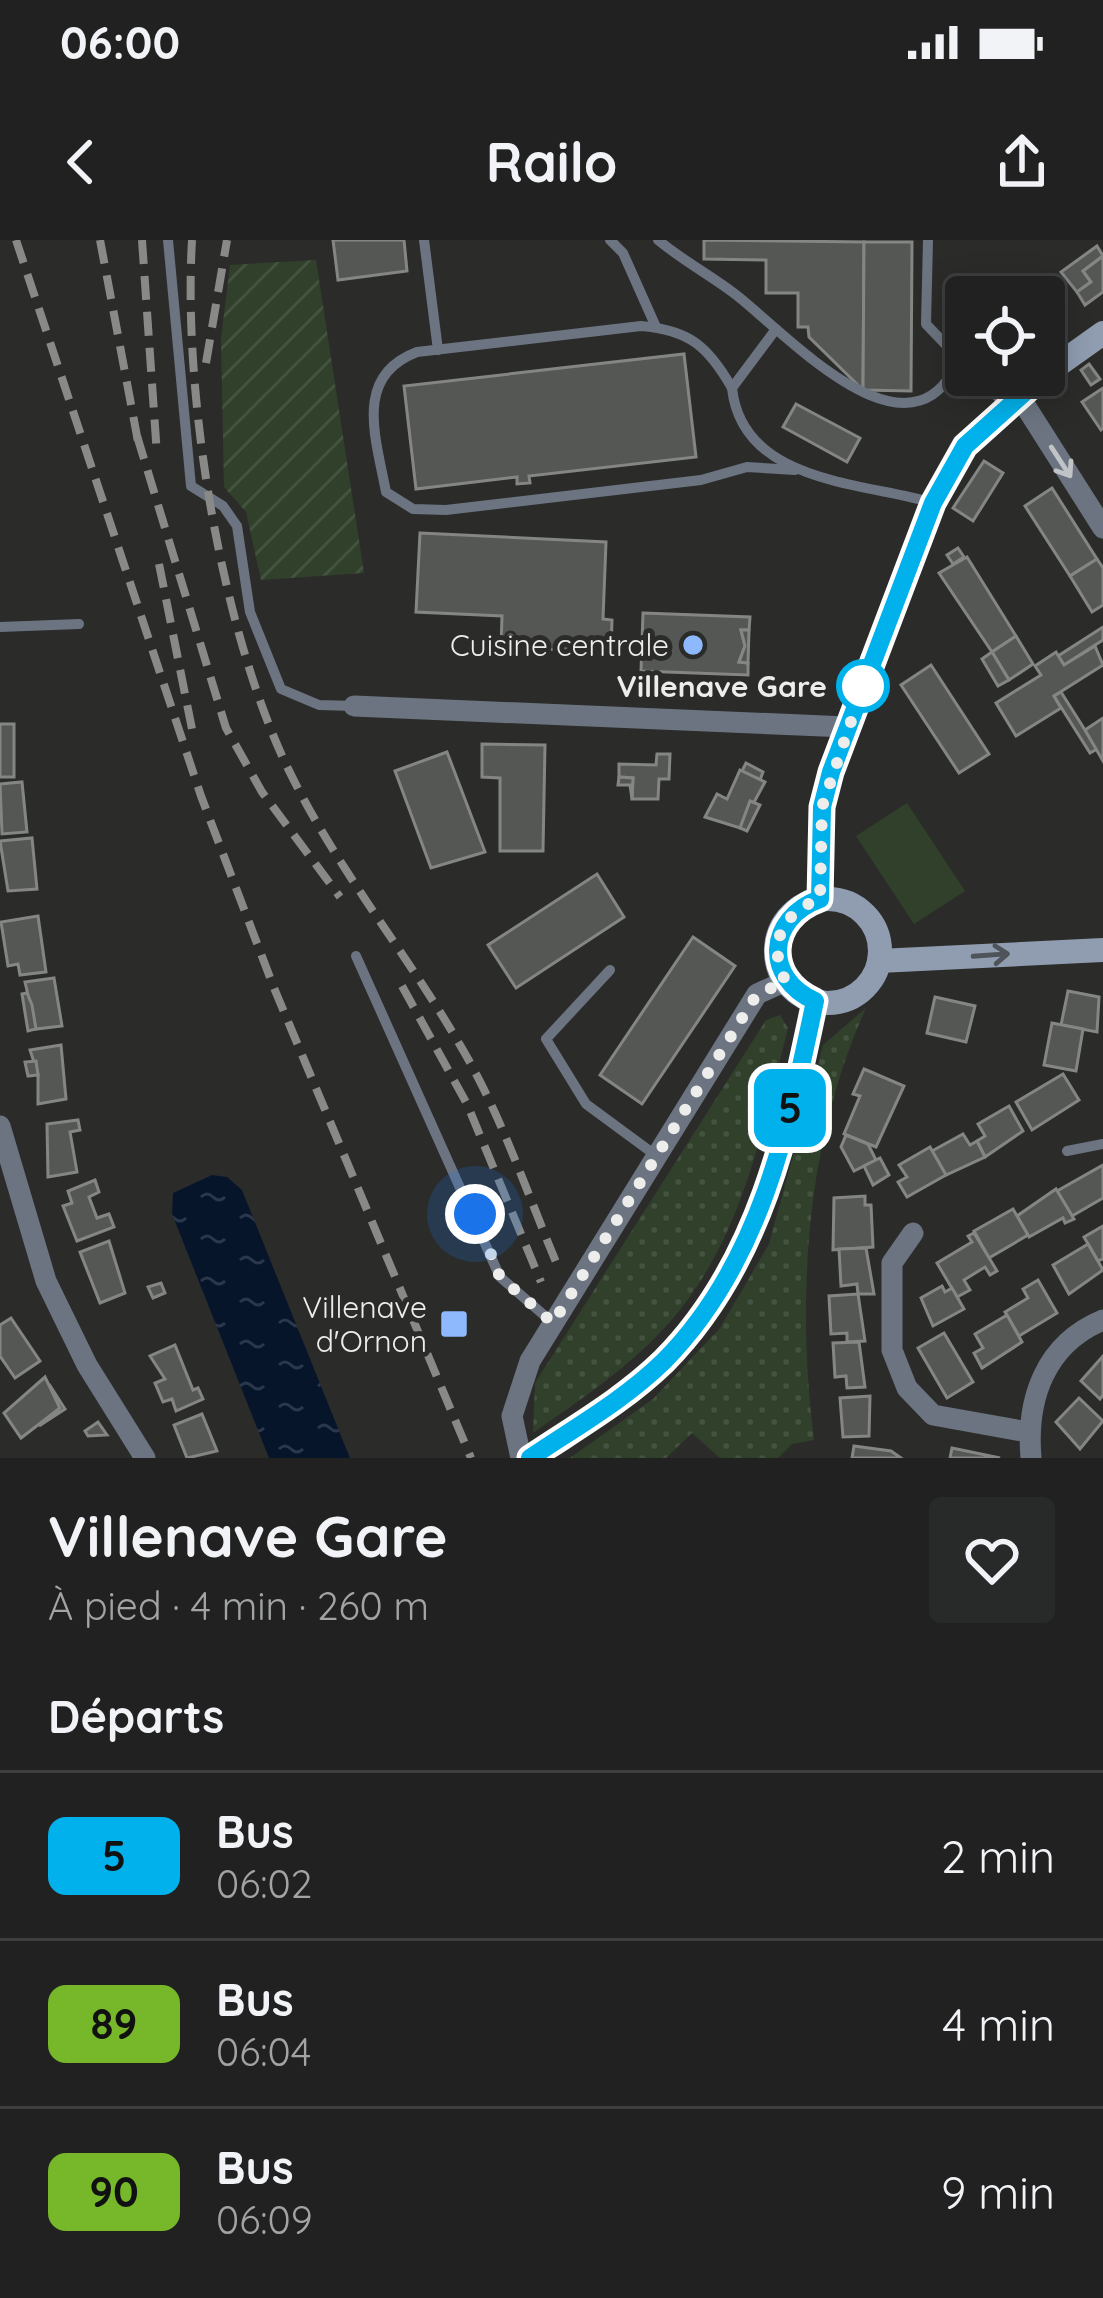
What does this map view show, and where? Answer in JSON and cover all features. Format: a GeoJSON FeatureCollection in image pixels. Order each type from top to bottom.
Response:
{"type":"FeatureCollection","features":[{"type":"Feature","properties":{"kind":"main road"},"geometry":{"type":"LineString","coordinates":[[1065,360],[1103,333]]}},
{"type":"Feature","properties":{"kind":"main road"},"geometry":{"type":"LineString","coordinates":[[820,899],[822,807],[847,727],[933,503],[965,446],[1017,396]]}},
{"type":"Feature","properties":{"kind":"main road"},"geometry":{"type":"LineString","coordinates":[[820,899],[853,904],[866,914],[880,945],[879,962],[873,977],[849,999],[815,1001],[786,982],[776,948],[789,916],[820,899]]}},
{"type":"Feature","properties":{"kind":"main road"},"geometry":{"type":"LineString","coordinates":[[879,962],[1103,950]]}},
{"type":"Feature","properties":{"kind":"main road"},"geometry":{"type":"LineString","coordinates":[[530,1456],[640,1382],[685,1338],[720,1291],[764,1199],[815,1001]]}},
{"type":"Feature","properties":{"kind":"street"},"geometry":{"type":"LineString","coordinates":[[1012,400],[1103,528]]}},
{"type":"Feature","properties":{"kind":"street"},"geometry":{"type":"LineString","coordinates":[[354,706],[847,727]]}},
{"type":"Feature","properties":{"kind":"street"},"geometry":{"type":"LineString","coordinates":[[530,1456],[514,1399],[553,1323],[757,994],[786,982]]}},
{"type":"Feature","properties":{"kind":"street"},"geometry":{"type":"LineString","coordinates":[[0,1126],[46,1281],[87,1365],[145,1458]]}},
{"type":"Feature","properties":{"kind":"street"},"geometry":{"type":"LineString","coordinates":[[913,1233],[892,1263],[892,1350],[907,1388],[933,1414],[1028,1432]]}},
{"type":"Feature","properties":{"kind":"street"},"geometry":{"type":"LineString","coordinates":[[1030,1458],[1028,1432],[1045,1369],[1077,1334],[1103,1320]]}},
{"type":"Feature","properties":{"kind":"lane"},"geometry":{"type":"LineString","coordinates":[[168,240],[191,486],[223,506],[237,526],[250,612],[281,689],[319,705],[354,706]]}},
{"type":"Feature","properties":{"kind":"lane"},"geometry":{"type":"LineString","coordinates":[[424,240],[439,350]]}},
{"type":"Feature","properties":{"kind":"lane"},"geometry":{"type":"LineString","coordinates":[[610,240],[623,253],[656,327]]}},
{"type":"Feature","properties":{"kind":"lane"},"geometry":{"type":"LineString","coordinates":[[658,240],[857,393],[878,400],[934,396],[945,387]]}},
{"type":"Feature","properties":{"kind":"lane"},"geometry":{"type":"LineString","coordinates":[[928,240],[926,324],[945,344]]}},
{"type":"Feature","properties":{"kind":"lane"},"geometry":{"type":"LineString","coordinates":[[795,470],[747,432],[734,409],[732,388],[703,343],[674,328],[439,350],[392,361],[375,389],[386,492],[413,508],[522,502],[701,479],[747,467],[795,470],[933,503]]}},
{"type":"Feature","properties":{"kind":"lane"},"geometry":{"type":"LineString","coordinates":[[732,388],[776,329]]}},
{"type":"Feature","properties":{"kind":"lane"},"geometry":{"type":"LineString","coordinates":[[1006,396],[1012,400]]}},
{"type":"Feature","properties":{"kind":"lane"},"geometry":{"type":"LineString","coordinates":[[0,627],[79,624]]}},
{"type":"Feature","properties":{"kind":"lane"},"geometry":{"type":"LineString","coordinates":[[356,956],[500,1277],[553,1323]]}},
{"type":"Feature","properties":{"kind":"lane"},"geometry":{"type":"LineString","coordinates":[[610,970],[546,1039],[586,1104],[658,1157]]}},
{"type":"Feature","properties":{"kind":"lane"},"geometry":{"type":"LineString","coordinates":[[1066,1151],[1103,1144]]}},
{"type":"Feature","properties":{"kind":"green space"},"geometry":{"type":"Polygon","coordinates":[[[316,260],[364,573],[261,580],[246,512],[224,487],[221,339],[230,265],[316,260]]]}},
{"type":"Feature","properties":{"kind":"green space"},"geometry":{"type":"Polygon","coordinates":[[[907,803],[965,891],[914,924],[856,836],[907,803]]]}},
{"type":"Feature","properties":{"kind":"green space"},"geometry":{"type":"Polygon","coordinates":[[[866,1008],[830,1111],[811,1220],[806,1331],[814,1440],[792,1444],[778,1458],[720,1458],[692,1433],[666,1458],[570,1458],[653,1399],[720,1328],[769,1244],[823,1045],[866,1008]]]}},
{"type":"Feature","properties":{"kind":"green space"},"geometry":{"type":"Polygon","coordinates":[[[780,1015],[788,1028],[758,1145],[715,1256],[694,1291],[654,1339],[533,1433],[535,1383],[766,1020],[780,1015]]]}},
{"type":"Feature","properties":{"kind":"water"},"geometry":{"type":"Polygon","coordinates":[[[212,1175],[227,1177],[242,1190],[350,1458],[269,1458],[172,1214],[173,1193],[212,1175]]]}},
{"type":"Feature","properties":{"kind":"building"},"geometry":{"type":"Polygon","coordinates":[[[333,240],[404,240],[407,271],[338,280],[333,240]]]}},
{"type":"Feature","properties":{"kind":"building"},"geometry":{"type":"Polygon","coordinates":[[[704,240],[864,242],[863,390],[809,337],[808,327],[798,327],[798,293],[766,293],[766,260],[704,259],[704,240]]]}},
{"type":"Feature","properties":{"kind":"building"},"geometry":{"type":"Polygon","coordinates":[[[864,242],[912,242],[911,391],[863,390],[864,242]]]}},
{"type":"Feature","properties":{"kind":"building"},"geometry":{"type":"Polygon","coordinates":[[[1097,246],[1103,256],[1083,271],[1091,282],[1077,292],[1061,272],[1097,246]]]}},
{"type":"Feature","properties":{"kind":"building"},"geometry":{"type":"Polygon","coordinates":[[[1103,256],[1103,292],[1085,305],[1077,292],[1091,282],[1083,271],[1103,256]]]}},
{"type":"Feature","properties":{"kind":"building"},"geometry":{"type":"Polygon","coordinates":[[[684,354],[696,457],[529,476],[530,483],[517,484],[517,477],[416,489],[404,386],[684,354]]]}},
{"type":"Feature","properties":{"kind":"building"},"geometry":{"type":"Polygon","coordinates":[[[1089,364],[1100,379],[1091,385],[1081,370],[1089,364]]]}},
{"type":"Feature","properties":{"kind":"building"},"geometry":{"type":"Polygon","coordinates":[[[1103,388],[1103,428],[1101,430],[1082,402],[1103,388]]]}},
{"type":"Feature","properties":{"kind":"building"},"geometry":{"type":"Polygon","coordinates":[[[796,404],[860,438],[847,462],[783,427],[796,404]]]}},
{"type":"Feature","properties":{"kind":"building"},"geometry":{"type":"Polygon","coordinates":[[[984,461],[1003,473],[973,521],[953,508],[984,461]]]}},
{"type":"Feature","properties":{"kind":"building"},"geometry":{"type":"Polygon","coordinates":[[[1052,488],[1097,559],[1070,576],[1025,506],[1052,488]]]}},
{"type":"Feature","properties":{"kind":"building"},"geometry":{"type":"Polygon","coordinates":[[[420,533],[606,542],[603,619],[612,620],[611,652],[501,647],[502,616],[416,612],[420,533]]]}},
{"type":"Feature","properties":{"kind":"building"},"geometry":{"type":"Polygon","coordinates":[[[958,548],[964,557],[953,564],[947,555],[958,548]]]}},
{"type":"Feature","properties":{"kind":"building"},"geometry":{"type":"Polygon","coordinates":[[[967,557],[1016,636],[992,652],[939,573],[967,557]]]}},
{"type":"Feature","properties":{"kind":"building"},"geometry":{"type":"Polygon","coordinates":[[[1097,559],[1103,568],[1103,605],[1092,612],[1070,576],[1097,559]]]}},
{"type":"Feature","properties":{"kind":"building","name":"Cuisine centrale"},"geometry":{"type":"Polygon","coordinates":[[[643,613],[750,617],[749,630],[741,630],[745,646],[739,662],[748,663],[748,675],[641,671],[643,613]]]}},
{"type":"Feature","properties":{"kind":"building"},"geometry":{"type":"Polygon","coordinates":[[[1103,627],[1103,640],[1064,665],[1058,656],[1103,627]]]}},
{"type":"Feature","properties":{"kind":"building"},"geometry":{"type":"Polygon","coordinates":[[[741,630],[749,630],[748,663],[739,662],[745,646],[741,630]]]}},
{"type":"Feature","properties":{"kind":"building"},"geometry":{"type":"Polygon","coordinates":[[[1016,636],[1033,664],[1009,680],[992,652],[1016,636]]]}},
{"type":"Feature","properties":{"kind":"building"},"geometry":{"type":"Polygon","coordinates":[[[1095,646],[1103,665],[1054,696],[1061,708],[1016,736],[996,703],[1041,675],[1035,666],[1056,652],[1064,665],[1095,646]]]}},
{"type":"Feature","properties":{"kind":"building"},"geometry":{"type":"Polygon","coordinates":[[[992,652],[1009,680],[998,686],[982,659],[992,652]]]}},
{"type":"Feature","properties":{"kind":"building"},"geometry":{"type":"Polygon","coordinates":[[[931,665],[989,754],[959,773],[901,685],[931,665]]]}},
{"type":"Feature","properties":{"kind":"building"},"geometry":{"type":"Polygon","coordinates":[[[1061,692],[1097,749],[1090,753],[1054,696],[1061,692]]]}},
{"type":"Feature","properties":{"kind":"building"},"geometry":{"type":"Polygon","coordinates":[[[1103,718],[1103,761],[1085,730],[1103,718]]]}},
{"type":"Feature","properties":{"kind":"building"},"geometry":{"type":"Polygon","coordinates":[[[0,724],[14,724],[14,777],[0,777],[0,724]]]}},
{"type":"Feature","properties":{"kind":"building"},"geometry":{"type":"Polygon","coordinates":[[[482,744],[545,745],[543,851],[500,851],[500,778],[482,777],[482,744]]]}},
{"type":"Feature","properties":{"kind":"building"},"geometry":{"type":"Polygon","coordinates":[[[447,752],[485,852],[431,868],[395,771],[447,752]]]}},
{"type":"Feature","properties":{"kind":"building"},"geometry":{"type":"Polygon","coordinates":[[[657,754],[670,754],[669,779],[659,779],[658,799],[632,799],[633,778],[619,777],[619,764],[656,765],[657,754]]]}},
{"type":"Feature","properties":{"kind":"building"},"geometry":{"type":"Polygon","coordinates":[[[746,763],[763,772],[760,780],[742,771],[746,763]]]}},
{"type":"Feature","properties":{"kind":"building"},"geometry":{"type":"Polygon","coordinates":[[[740,770],[765,782],[740,828],[705,817],[717,794],[727,799],[740,770]]]}},
{"type":"Feature","properties":{"kind":"building"},"geometry":{"type":"Polygon","coordinates":[[[619,777],[633,778],[632,799],[630,785],[618,785],[619,777]]]}},
{"type":"Feature","properties":{"kind":"building"},"geometry":{"type":"Polygon","coordinates":[[[22,782],[27,832],[2,834],[0,784],[22,782]]]}},
{"type":"Feature","properties":{"kind":"building"},"geometry":{"type":"Polygon","coordinates":[[[750,801],[760,805],[747,831],[740,828],[750,801]]]}},
{"type":"Feature","properties":{"kind":"building"},"geometry":{"type":"Polygon","coordinates":[[[32,838],[37,889],[8,891],[0,841],[32,838]]]}},
{"type":"Feature","properties":{"kind":"building"},"geometry":{"type":"Polygon","coordinates":[[[597,874],[624,917],[516,988],[488,945],[597,874]]]}},
{"type":"Feature","properties":{"kind":"building"},"geometry":{"type":"Polygon","coordinates":[[[38,916],[46,972],[20,975],[18,964],[8,966],[1,922],[38,916]]]}},
{"type":"Feature","properties":{"kind":"building"},"geometry":{"type":"Polygon","coordinates":[[[693,937],[735,966],[642,1104],[600,1075],[693,937]]]}},
{"type":"Feature","properties":{"kind":"building"},"geometry":{"type":"Polygon","coordinates":[[[54,978],[62,1026],[36,1029],[25,982],[54,978]]]}},
{"type":"Feature","properties":{"kind":"building"},"geometry":{"type":"Polygon","coordinates":[[[1068,991],[1099,997],[1097,1032],[1061,1025],[1068,991]]]}},
{"type":"Feature","properties":{"kind":"building"},"geometry":{"type":"Polygon","coordinates":[[[27,993],[36,1029],[28,1031],[22,994],[27,993]]]}},
{"type":"Feature","properties":{"kind":"building"},"geometry":{"type":"Polygon","coordinates":[[[935,997],[975,1006],[966,1042],[927,1033],[935,997]]]}},
{"type":"Feature","properties":{"kind":"building"},"geometry":{"type":"Polygon","coordinates":[[[1052,1023],[1083,1029],[1076,1071],[1044,1065],[1052,1023]]]}},
{"type":"Feature","properties":{"kind":"building"},"geometry":{"type":"Polygon","coordinates":[[[61,1045],[66,1099],[38,1104],[38,1074],[30,1050],[61,1045]]]}},
{"type":"Feature","properties":{"kind":"building"},"geometry":{"type":"Polygon","coordinates":[[[36,1061],[38,1075],[28,1076],[25,1062],[36,1061]]]}},
{"type":"Feature","properties":{"kind":"building"},"geometry":{"type":"Polygon","coordinates":[[[864,1069],[904,1086],[876,1147],[844,1134],[860,1096],[853,1094],[864,1069]]]}},
{"type":"Feature","properties":{"kind":"building"},"geometry":{"type":"Polygon","coordinates":[[[1063,1074],[1079,1100],[1032,1130],[1016,1102],[1063,1074]]]}},
{"type":"Feature","properties":{"kind":"building"},"geometry":{"type":"Polygon","coordinates":[[[1009,1106],[1023,1131],[985,1157],[977,1141],[985,1136],[978,1124],[1009,1106]]]}},
{"type":"Feature","properties":{"kind":"building"},"geometry":{"type":"Polygon","coordinates":[[[78,1120],[80,1130],[70,1132],[77,1172],[48,1177],[47,1124],[78,1120]]]}},
{"type":"Feature","properties":{"kind":"building"},"geometry":{"type":"Polygon","coordinates":[[[963,1134],[970,1145],[977,1141],[985,1157],[946,1175],[932,1151],[963,1134]]]}},
{"type":"Feature","properties":{"kind":"building"},"geometry":{"type":"Polygon","coordinates":[[[846,1135],[868,1144],[876,1160],[854,1171],[841,1147],[846,1135]]]}},
{"type":"Feature","properties":{"kind":"building"},"geometry":{"type":"Polygon","coordinates":[[[930,1147],[946,1175],[907,1197],[898,1182],[907,1177],[899,1165],[930,1147]]]}},
{"type":"Feature","properties":{"kind":"building"},"geometry":{"type":"Polygon","coordinates":[[[880,1158],[889,1175],[873,1185],[864,1166],[880,1158]]]}},
{"type":"Feature","properties":{"kind":"building"},"geometry":{"type":"Polygon","coordinates":[[[1103,1165],[1103,1198],[1072,1216],[1057,1191],[1103,1165]]]}},
{"type":"Feature","properties":{"kind":"building"},"geometry":{"type":"Polygon","coordinates":[[[95,1180],[99,1192],[89,1197],[97,1218],[109,1214],[114,1227],[77,1241],[63,1206],[72,1203],[68,1191],[95,1180]]]}},
{"type":"Feature","properties":{"kind":"building"},"geometry":{"type":"Polygon","coordinates":[[[1056,1189],[1074,1219],[1065,1223],[1063,1218],[1029,1237],[1017,1216],[1056,1189]]]}},
{"type":"Feature","properties":{"kind":"building"},"geometry":{"type":"Polygon","coordinates":[[[865,1196],[865,1205],[871,1205],[873,1247],[833,1250],[834,1198],[865,1196]]]}},
{"type":"Feature","properties":{"kind":"building"},"geometry":{"type":"Polygon","coordinates":[[[1013,1209],[1028,1235],[989,1258],[974,1231],[1013,1209]]]}},
{"type":"Feature","properties":{"kind":"building"},"geometry":{"type":"Polygon","coordinates":[[[1103,1226],[1103,1259],[1098,1261],[1084,1237],[1103,1226]]]}},
{"type":"Feature","properties":{"kind":"building"},"geometry":{"type":"Polygon","coordinates":[[[974,1233],[997,1271],[990,1275],[985,1267],[964,1280],[970,1290],[957,1297],[937,1263],[972,1242],[968,1236],[974,1233]]]}},
{"type":"Feature","properties":{"kind":"building"},"geometry":{"type":"Polygon","coordinates":[[[109,1241],[125,1293],[100,1303],[80,1252],[109,1241]]]}},
{"type":"Feature","properties":{"kind":"building"},"geometry":{"type":"Polygon","coordinates":[[[1088,1244],[1103,1270],[1069,1294],[1053,1265],[1088,1244]]]}},
{"type":"Feature","properties":{"kind":"building"},"geometry":{"type":"Polygon","coordinates":[[[866,1248],[874,1294],[858,1294],[857,1284],[841,1286],[839,1249],[866,1248]]]}},
{"type":"Feature","properties":{"kind":"building"},"geometry":{"type":"Polygon","coordinates":[[[1038,1280],[1057,1313],[1019,1336],[1005,1312],[1028,1298],[1023,1289],[1038,1280]]]}},
{"type":"Feature","properties":{"kind":"building"},"geometry":{"type":"Polygon","coordinates":[[[161,1283],[165,1293],[153,1298],[148,1287],[161,1283]]]}},
{"type":"Feature","properties":{"kind":"building"},"geometry":{"type":"Polygon","coordinates":[[[942,1286],[945,1292],[952,1288],[964,1309],[933,1326],[921,1298],[942,1286]]]}},
{"type":"Feature","properties":{"kind":"building"},"geometry":{"type":"Polygon","coordinates":[[[858,1294],[865,1341],[847,1342],[847,1333],[831,1334],[829,1296],[858,1294]]]}},
{"type":"Feature","properties":{"kind":"building"},"geometry":{"type":"Polygon","coordinates":[[[1007,1315],[1022,1342],[982,1368],[974,1353],[983,1348],[975,1334],[1007,1315]]]}},
{"type":"Feature","properties":{"kind":"building"},"geometry":{"type":"Polygon","coordinates":[[[11,1318],[40,1361],[15,1378],[0,1356],[0,1325],[11,1318]]]}},
{"type":"Feature","properties":{"kind":"building"},"geometry":{"type":"Polygon","coordinates":[[[944,1333],[973,1382],[947,1398],[918,1348],[944,1333]]]}},
{"type":"Feature","properties":{"kind":"building"},"geometry":{"type":"Polygon","coordinates":[[[859,1342],[865,1387],[847,1388],[846,1376],[835,1377],[833,1343],[859,1342]]]}},
{"type":"Feature","properties":{"kind":"building"},"geometry":{"type":"Polygon","coordinates":[[[175,1345],[193,1390],[198,1388],[203,1399],[176,1411],[172,1399],[163,1402],[155,1383],[165,1379],[150,1356],[175,1345]]]}},
{"type":"Feature","properties":{"kind":"building"},"geometry":{"type":"Polygon","coordinates":[[[1103,1356],[1103,1395],[1100,1399],[1081,1381],[1103,1356]]]}},
{"type":"Feature","properties":{"kind":"building"},"geometry":{"type":"Polygon","coordinates":[[[45,1377],[60,1408],[21,1438],[4,1413],[45,1377]]]}},
{"type":"Feature","properties":{"kind":"building"},"geometry":{"type":"Polygon","coordinates":[[[49,1384],[65,1409],[39,1426],[60,1408],[49,1384]]]}},
{"type":"Feature","properties":{"kind":"building"},"geometry":{"type":"Polygon","coordinates":[[[870,1396],[869,1436],[843,1437],[840,1398],[870,1396]]]}},
{"type":"Feature","properties":{"kind":"building"},"geometry":{"type":"Polygon","coordinates":[[[1079,1398],[1103,1421],[1080,1449],[1056,1422],[1079,1398]]]}},
{"type":"Feature","properties":{"kind":"building"},"geometry":{"type":"Polygon","coordinates":[[[202,1414],[217,1451],[187,1458],[174,1425],[202,1414]]]}},
{"type":"Feature","properties":{"kind":"building"},"geometry":{"type":"Polygon","coordinates":[[[98,1422],[107,1435],[88,1436],[85,1431],[98,1422]]]}},
{"type":"Feature","properties":{"kind":"building"},"geometry":{"type":"Polygon","coordinates":[[[854,1446],[891,1451],[901,1458],[852,1458],[854,1446]]]}},
{"type":"Feature","properties":{"kind":"building"},"geometry":{"type":"Polygon","coordinates":[[[952,1448],[1000,1458],[950,1458],[952,1448]]]}},
{"type":"Feature","properties":{"kind":"railway"},"geometry":{"type":"LineString","coordinates":[[16,240],[201,796],[274,988],[471,1458]]}},
{"type":"Feature","properties":{"kind":"railway"},"geometry":{"type":"LineString","coordinates":[[100,240],[140,452]]}},
{"type":"Feature","properties":{"kind":"railway"},"geometry":{"type":"LineString","coordinates":[[142,240],[157,455]]}},
{"type":"Feature","properties":{"kind":"railway"},"geometry":{"type":"LineString","coordinates":[[192,240],[193,366],[210,504],[260,702],[323,833],[474,1071],[556,1262]]}},
{"type":"Feature","properties":{"kind":"railway"},"geometry":{"type":"LineString","coordinates":[[206,363],[227,240]]}},
{"type":"Feature","properties":{"kind":"railway"},"geometry":{"type":"LineString","coordinates":[[137,436],[226,728],[262,792],[340,897]]}},
{"type":"Feature","properties":{"kind":"railway"},"geometry":{"type":"LineString","coordinates":[[159,564],[192,729]]}},
{"type":"Feature","properties":{"kind":"railway"},"geometry":{"type":"LineString","coordinates":[[402,986],[467,1104],[541,1282]]}},
{"type":"Feature","properties":{"kind":"bus line","name":"5"},"geometry":{"type":"LineString","coordinates":[[530,1458],[609,1407],[664,1361],[704,1315],[746,1246],[790,1112],[815,1001],[786,982],[778,966],[780,931],[789,916],[820,899],[822,807],[831,772],[933,503],[965,446],[1017,396]]}},
{"type":"Feature","properties":{"kind":"place","name":"Cuisine centrale"},"geometry":{"type":"Point","coordinates":[693,645]}},
{"type":"Feature","properties":{"kind":"place","name":"Villenave Gare"},"geometry":{"type":"Point","coordinates":[863,686]}},
{"type":"Feature","properties":{"kind":"place","name":"Villenave d'Ornon"},"geometry":{"type":"Point","coordinates":[454,1324]}},
{"type":"Feature","properties":{"kind":"route"},"geometry":{"type":"LineString","coordinates":[[475,1214],[500,1277],[553,1323],[757,994],[786,982],[778,966],[780,931],[789,916],[820,899],[822,807],[863,686]]}}]}
